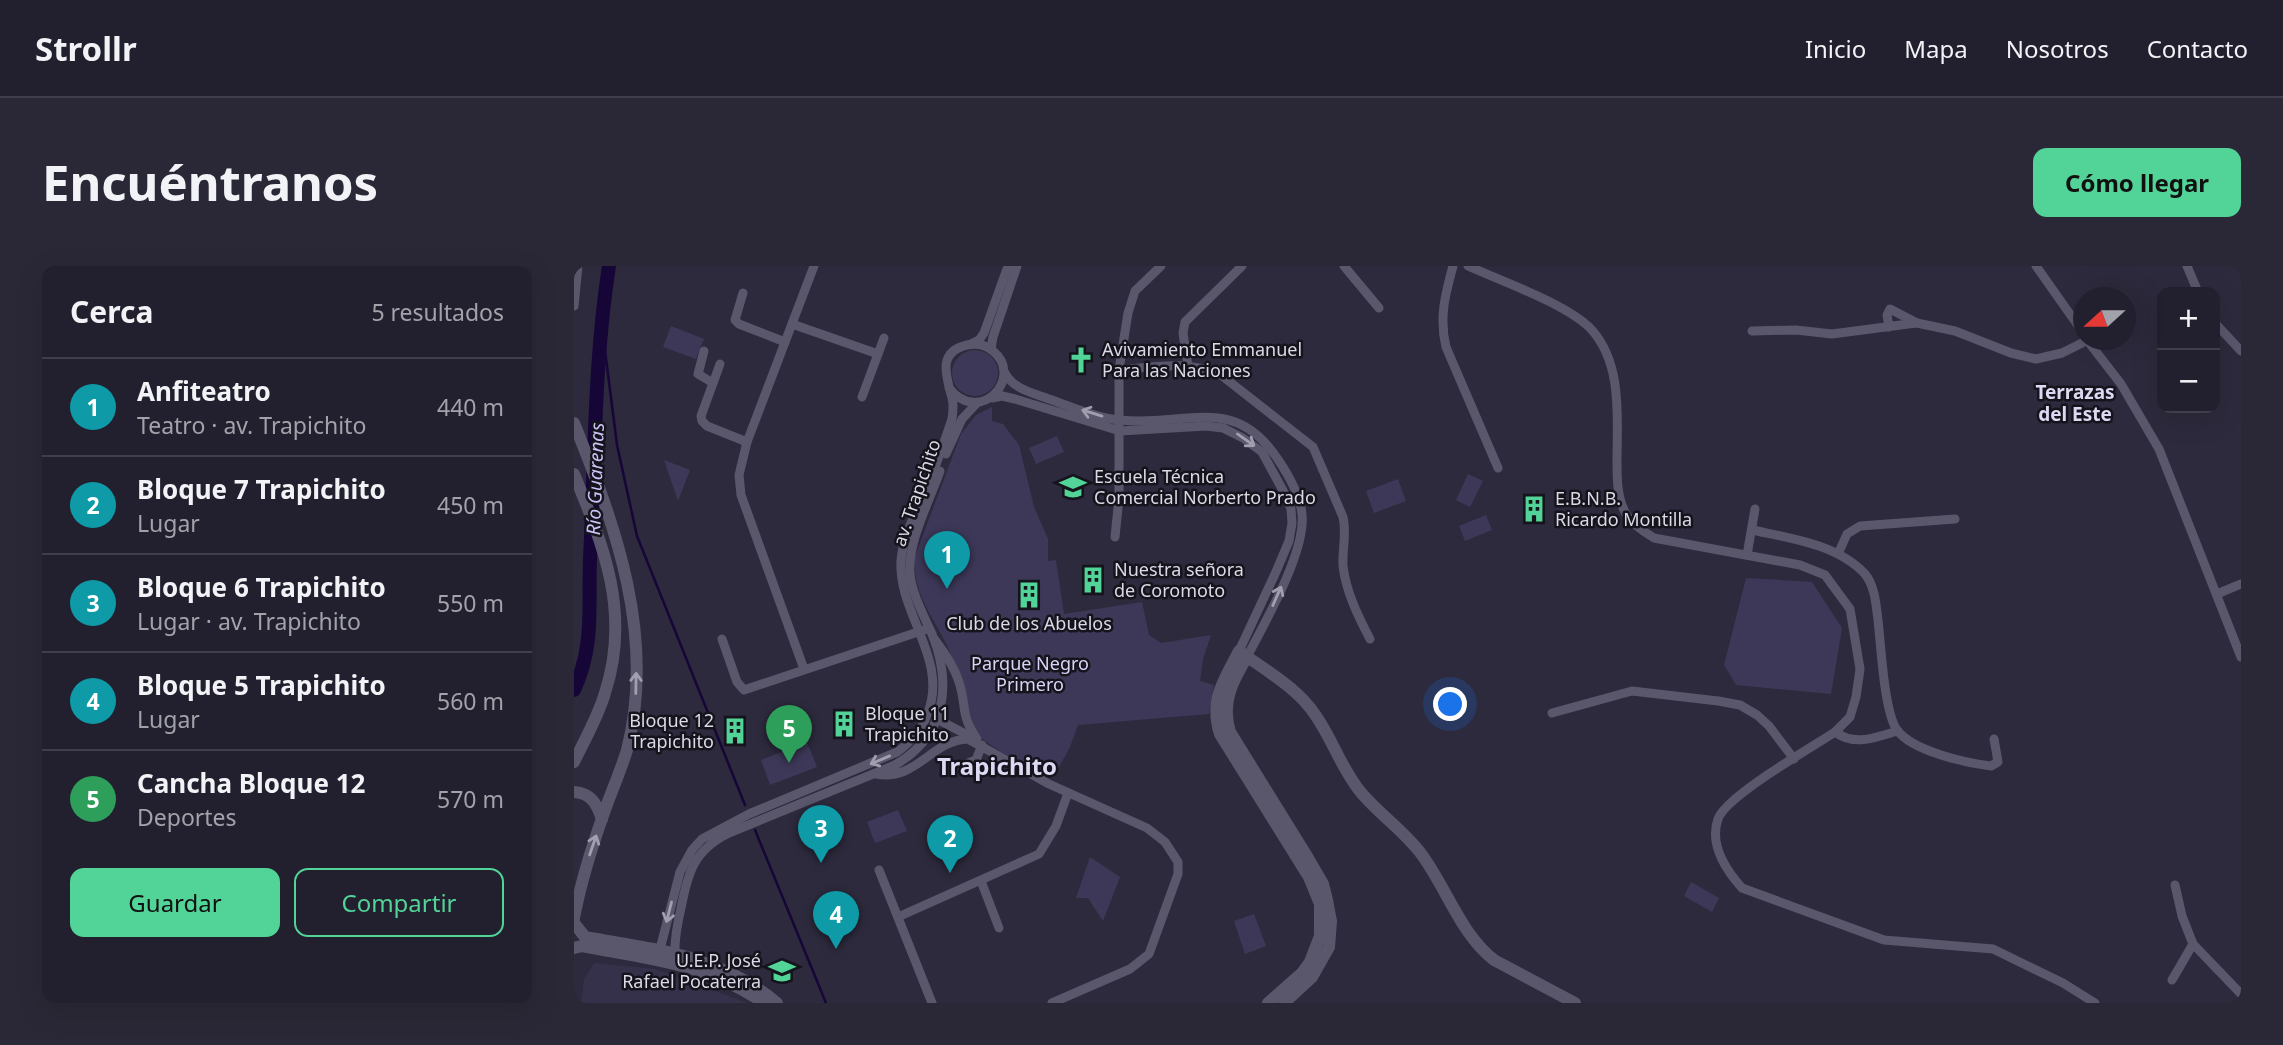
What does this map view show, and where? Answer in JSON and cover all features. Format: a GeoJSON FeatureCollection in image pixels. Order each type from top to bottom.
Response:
{"type":"FeatureCollection","features":[{"type":"Feature","properties":{"kind":"street"},"geometry":{"type":"LineString","coordinates":[[574,306],[578,266]]}},
{"type":"Feature","properties":{"kind":"street"},"geometry":{"type":"LineString","coordinates":[[804,669],[741,495],[739,475],[747,442],[814,266]]}},
{"type":"Feature","properties":{"kind":"street"},"geometry":{"type":"LineString","coordinates":[[968,763],[976,760],[979,742],[966,722],[954,667],[927,632],[903,586],[901,558],[905,541],[952,419],[953,400],[945,379],[947,362],[957,349],[979,340],[984,333],[1008,266]]}},
{"type":"Feature","properties":{"kind":"street"},"geometry":{"type":"LineString","coordinates":[[991,349],[1017,266]]}},
{"type":"Feature","properties":{"kind":"street"},"geometry":{"type":"LineString","coordinates":[[1115,537],[1119,498],[1119,370],[1128,313],[1135,291],[1161,266]]}},
{"type":"Feature","properties":{"kind":"street"},"geometry":{"type":"LineString","coordinates":[[1188,366],[1183,333],[1185,322],[1242,266]]}},
{"type":"Feature","properties":{"kind":"street"},"geometry":{"type":"LineString","coordinates":[[1344,266],[1379,308]]}},
{"type":"Feature","properties":{"kind":"street"},"geometry":{"type":"LineString","coordinates":[[1452,266],[1442,307],[1441,328],[1446,347],[1498,468]]}},
{"type":"Feature","properties":{"kind":"street"},"geometry":{"type":"LineString","coordinates":[[1468,266],[1573,314],[1602,343],[1617,394],[1617,475],[1620,499],[1627,515],[1643,532],[1654,538],[1800,565],[1825,575],[1850,608],[1860,668],[1850,718],[1835,732],[1732,800],[1718,818],[1715,838],[1730,874],[1742,888],[1884,940],[1993,949],[2063,983],[2095,1003]]}},
{"type":"Feature","properties":{"kind":"street"},"geometry":{"type":"LineString","coordinates":[[2036,266],[2073,318]]}},
{"type":"Feature","properties":{"kind":"street"},"geometry":{"type":"LineString","coordinates":[[2187,266],[2196,287]]}},
{"type":"Feature","properties":{"kind":"street"},"geometry":{"type":"LineString","coordinates":[[743,293],[735,320],[738,324],[785,342]]}},
{"type":"Feature","properties":{"kind":"street"},"geometry":{"type":"LineString","coordinates":[[1889,327],[1887,316],[1890,309],[1917,323],[1955,331],[2011,354],[2036,359],[2073,347]]}},
{"type":"Feature","properties":{"kind":"street"},"geometry":{"type":"LineString","coordinates":[[1752,331],[1796,330],[1832,334],[1917,323]]}},
{"type":"Feature","properties":{"kind":"street"},"geometry":{"type":"LineString","coordinates":[[792,324],[878,354]]}},
{"type":"Feature","properties":{"kind":"street"},"geometry":{"type":"LineString","coordinates":[[2220,328],[2241,351]]}},
{"type":"Feature","properties":{"kind":"street"},"geometry":{"type":"LineString","coordinates":[[862,397],[884,338]]}},
{"type":"Feature","properties":{"kind":"street"},"geometry":{"type":"LineString","coordinates":[[971,344],[991,349],[1015,385],[1119,420],[1215,417],[1234,421],[1261,438],[1283,467],[1293,486],[1302,514],[1300,543],[1267,618],[1217,695],[1214,709],[1220,734],[1309,877],[1320,904],[1320,936],[1310,962],[1268,1003]]}},
{"type":"Feature","properties":{"kind":"street"},"geometry":{"type":"LineString","coordinates":[[2095,350],[2120,384],[2159,449],[2241,657]]}},
{"type":"Feature","properties":{"kind":"street"},"geometry":{"type":"LineString","coordinates":[[704,351],[698,374],[712,383]]}},
{"type":"Feature","properties":{"kind":"street"},"geometry":{"type":"LineString","coordinates":[[720,364],[701,416],[702,421],[707,426],[747,442]]}},
{"type":"Feature","properties":{"kind":"street"},"geometry":{"type":"LineString","coordinates":[[1119,370],[1188,366],[1209,369],[1221,375],[1314,447],[1343,517],[1346,529],[1343,569],[1353,603],[1370,639]]}},
{"type":"Feature","properties":{"kind":"street"},"geometry":{"type":"LineString","coordinates":[[990,398],[1000,387],[1004,371]]}},
{"type":"Feature","properties":{"kind":"street"},"geometry":{"type":"LineString","coordinates":[[948,388],[961,400],[977,403],[1002,396],[1120,431],[1206,426],[1223,428],[1243,438],[1262,452],[1268,461],[1291,509],[1291,533],[1233,682],[1226,702],[1226,718],[1230,732],[1323,884],[1331,921],[1329,947],[1321,965],[1284,1003]]}},
{"type":"Feature","properties":{"kind":"street","name":"av. Trapichito"},"geometry":{"type":"LineString","coordinates":[[675,958],[675,935],[687,878],[696,860],[711,842],[729,832],[895,765],[914,753],[941,721],[943,679],[910,577],[911,551],[955,432],[962,419],[977,403]]}},
{"type":"Feature","properties":{"kind":"street"},"geometry":{"type":"LineString","coordinates":[[574,424],[626,571],[637,634],[635,697],[627,750],[582,878],[574,918]]}},
{"type":"Feature","properties":{"kind":"street"},"geometry":{"type":"LineString","coordinates":[[574,474],[611,575],[616,601],[613,659],[606,691],[574,762]]}},
{"type":"Feature","properties":{"kind":"street"},"geometry":{"type":"LineString","coordinates":[[1747,555],[1755,509]]}},
{"type":"Feature","properties":{"kind":"street"},"geometry":{"type":"LineString","coordinates":[[1838,554],[1847,534],[1860,526],[1955,519]]}},
{"type":"Feature","properties":{"kind":"street"},"geometry":{"type":"LineString","coordinates":[[1752,530],[1795,539],[1838,554],[1867,576],[1876,602],[1889,711],[1898,732],[1906,739],[1939,754],[1991,766],[1998,762],[1994,739]]}},
{"type":"Feature","properties":{"kind":"street"},"geometry":{"type":"LineString","coordinates":[[2217,594],[2241,584]]}},
{"type":"Feature","properties":{"kind":"street"},"geometry":{"type":"LineString","coordinates":[[722,639],[737,682],[744,690],[927,632]]}},
{"type":"Feature","properties":{"kind":"street"},"geometry":{"type":"LineString","coordinates":[[659,955],[680,872],[692,850],[702,839],[749,814],[884,759],[914,739],[930,708],[933,684],[927,632]]}},
{"type":"Feature","properties":{"kind":"street"},"geometry":{"type":"LineString","coordinates":[[1243,654],[1283,682],[1308,704],[1360,791],[1403,831],[1420,852],[1463,925],[1485,953],[1575,1003]]}},
{"type":"Feature","properties":{"kind":"street"},"geometry":{"type":"LineString","coordinates":[[1552,713],[1632,691],[1740,705],[1769,726],[1794,759]]}},
{"type":"Feature","properties":{"kind":"street"},"geometry":{"type":"LineString","coordinates":[[941,721],[1068,793],[1147,828],[1165,842],[1178,862],[1178,874],[1149,954],[1130,969],[1052,1003]]}},
{"type":"Feature","properties":{"kind":"street","name":"av. Trapichito"},"geometry":{"type":"LineString","coordinates":[[875,774],[901,775],[948,743],[948,728],[941,721]]}},
{"type":"Feature","properties":{"kind":"street"},"geometry":{"type":"LineString","coordinates":[[1835,732],[1854,741],[1898,732]]}},
{"type":"Feature","properties":{"kind":"street"},"geometry":{"type":"LineString","coordinates":[[948,743],[968,739],[979,742]]}},
{"type":"Feature","properties":{"kind":"street"},"geometry":{"type":"LineString","coordinates":[[574,792],[584,792],[591,798],[602,819]]}},
{"type":"Feature","properties":{"kind":"street"},"geometry":{"type":"LineString","coordinates":[[898,917],[1039,854],[1056,825],[1068,793]]}},
{"type":"Feature","properties":{"kind":"street"},"geometry":{"type":"LineString","coordinates":[[879,870],[932,1003]]}},
{"type":"Feature","properties":{"kind":"street"},"geometry":{"type":"LineString","coordinates":[[981,881],[999,928]]}},
{"type":"Feature","properties":{"kind":"street"},"geometry":{"type":"LineString","coordinates":[[2175,885],[2182,916],[2193,944],[2241,994]]}},
{"type":"Feature","properties":{"kind":"street"},"geometry":{"type":"LineString","coordinates":[[574,923],[585,937],[726,970],[755,985],[777,1003]]}},
{"type":"Feature","properties":{"kind":"street"},"geometry":{"type":"LineString","coordinates":[[2172,980],[2193,944]]}},
{"type":"Feature","properties":{"kind":"street"},"geometry":{"type":"LineString","coordinates":[[574,948],[582,946],[659,955]]}},
{"type":"Feature","properties":{"kind":"street"},"geometry":{"type":"LineString","coordinates":[[675,958],[721,978],[764,1003]]}},
{"type":"Feature","properties":{"kind":"shaded area"},"geometry":{"type":"Polygon","coordinates":[[[594,963],[655,969],[748,1003],[581,1003],[584,979],[594,963]]]}},
{"type":"Feature","properties":{"kind":"green space"},"geometry":{"type":"Polygon","coordinates":[[[671,326],[704,339],[696,359],[663,347],[671,326]]]}},
{"type":"Feature","properties":{"kind":"green space"},"geometry":{"type":"Polygon","coordinates":[[[975,350],[991,357],[998,373],[991,389],[975,396],[959,389],[952,373],[959,357],[975,350]]]}},
{"type":"Feature","properties":{"kind":"green space","name":"Parque Negro Primero"},"geometry":{"type":"Polygon","coordinates":[[[992,407],[992,421],[1003,424],[1019,445],[1034,507],[1048,539],[1048,561],[1056,560],[1064,614],[1142,602],[1149,635],[1161,643],[1211,635],[1203,659],[1200,681],[1214,685],[1209,714],[1078,725],[1070,747],[1053,778],[988,744],[971,728],[953,660],[923,600],[915,575],[914,559],[961,434],[976,415],[992,407]]]}},
{"type":"Feature","properties":{"kind":"green space"},"geometry":{"type":"Polygon","coordinates":[[[1057,436],[1064,452],[1036,464],[1029,448],[1057,436]]]}},
{"type":"Feature","properties":{"kind":"green space"},"geometry":{"type":"Polygon","coordinates":[[[664,460],[690,470],[678,501],[664,460]]]}},
{"type":"Feature","properties":{"kind":"green space"},"geometry":{"type":"Polygon","coordinates":[[[1468,474],[1483,481],[1470,507],[1456,500],[1468,474]]]}},
{"type":"Feature","properties":{"kind":"green space"},"geometry":{"type":"Polygon","coordinates":[[[1398,479],[1406,501],[1374,513],[1366,491],[1398,479]]]}},
{"type":"Feature","properties":{"kind":"green space"},"geometry":{"type":"Polygon","coordinates":[[[1486,515],[1492,530],[1465,541],[1459,526],[1486,515]]]}},
{"type":"Feature","properties":{"kind":"green space"},"geometry":{"type":"Polygon","coordinates":[[[1746,578],[1812,582],[1842,628],[1831,694],[1736,685],[1724,665],[1746,578]]]}},
{"type":"Feature","properties":{"kind":"green space"},"geometry":{"type":"Polygon","coordinates":[[[807,742],[817,767],[770,785],[761,760],[807,742]]]}},
{"type":"Feature","properties":{"kind":"green space"},"geometry":{"type":"Polygon","coordinates":[[[898,810],[907,831],[875,843],[867,822],[898,810]]]}},
{"type":"Feature","properties":{"kind":"green space"},"geometry":{"type":"Polygon","coordinates":[[[1090,857],[1120,877],[1103,921],[1088,898],[1076,898],[1090,857]]]}},
{"type":"Feature","properties":{"kind":"green space"},"geometry":{"type":"Polygon","coordinates":[[[1691,882],[1719,898],[1712,912],[1684,896],[1691,882]]]}},
{"type":"Feature","properties":{"kind":"green space"},"geometry":{"type":"Polygon","coordinates":[[[1254,914],[1266,946],[1245,954],[1234,921],[1254,914]]]}},
{"type":"Feature","properties":{"kind":"waterway","name":"Río Guarenas"},"geometry":{"type":"LineString","coordinates":[[574,690],[588,641],[598,375],[609,266]]}},
{"type":"Feature","properties":{"kind":"waterway"},"geometry":{"type":"LineString","coordinates":[[601,319],[617,445],[637,536],[745,805]]}},
{"type":"Feature","properties":{"kind":"waterway"},"geometry":{"type":"LineString","coordinates":[[755,830],[826,1003]]}},
{"type":"Feature","properties":{"kind":"place","name":"Avivamiento Emmanuel Para las Naciones"},"geometry":{"type":"Point","coordinates":[1081,360]}},
{"type":"Feature","properties":{"kind":"place","name":"Escuela Técnica Comercial Norberto Prado"},"geometry":{"type":"Point","coordinates":[1073,487]}},
{"type":"Feature","properties":{"kind":"place","name":"E.B.N.B. Ricardo Montilla"},"geometry":{"type":"Point","coordinates":[1534,509]}},
{"type":"Feature","properties":{"kind":"place","name":"Nuestra señora de Coromoto"},"geometry":{"type":"Point","coordinates":[1093,580]}},
{"type":"Feature","properties":{"kind":"place","name":"Anfiteatro"},"geometry":{"type":"Point","coordinates":[947,589]}},
{"type":"Feature","properties":{"kind":"place","name":"Club de los Abuelos"},"geometry":{"type":"Point","coordinates":[1029,595]}},
{"type":"Feature","properties":{"kind":"place","name":"Bloque 11 Trapichito"},"geometry":{"type":"Point","coordinates":[844,724]}},
{"type":"Feature","properties":{"kind":"place","name":"Bloque 12 Trapichito"},"geometry":{"type":"Point","coordinates":[735,731]}},
{"type":"Feature","properties":{"kind":"place","name":"Cancha Bloque 12"},"geometry":{"type":"Point","coordinates":[789,763]}},
{"type":"Feature","properties":{"kind":"place","name":"Bloque 6 Trapichito"},"geometry":{"type":"Point","coordinates":[821,863]}},
{"type":"Feature","properties":{"kind":"place","name":"Bloque 7 Trapichito"},"geometry":{"type":"Point","coordinates":[950,873]}},
{"type":"Feature","properties":{"kind":"place","name":"Bloque 5 Trapichito"},"geometry":{"type":"Point","coordinates":[836,949]}},
{"type":"Feature","properties":{"kind":"place","name":"U.E.P. José Rafael Pocaterra"},"geometry":{"type":"Point","coordinates":[782,971]}},
{"type":"Feature","properties":{"kind":"district","name":"Terrazas del Este"},"geometry":{"type":"Point","coordinates":[2075,403]}},
{"type":"Feature","properties":{"kind":"district","name":"Trapichito"},"geometry":{"type":"Point","coordinates":[997,767]}}]}
